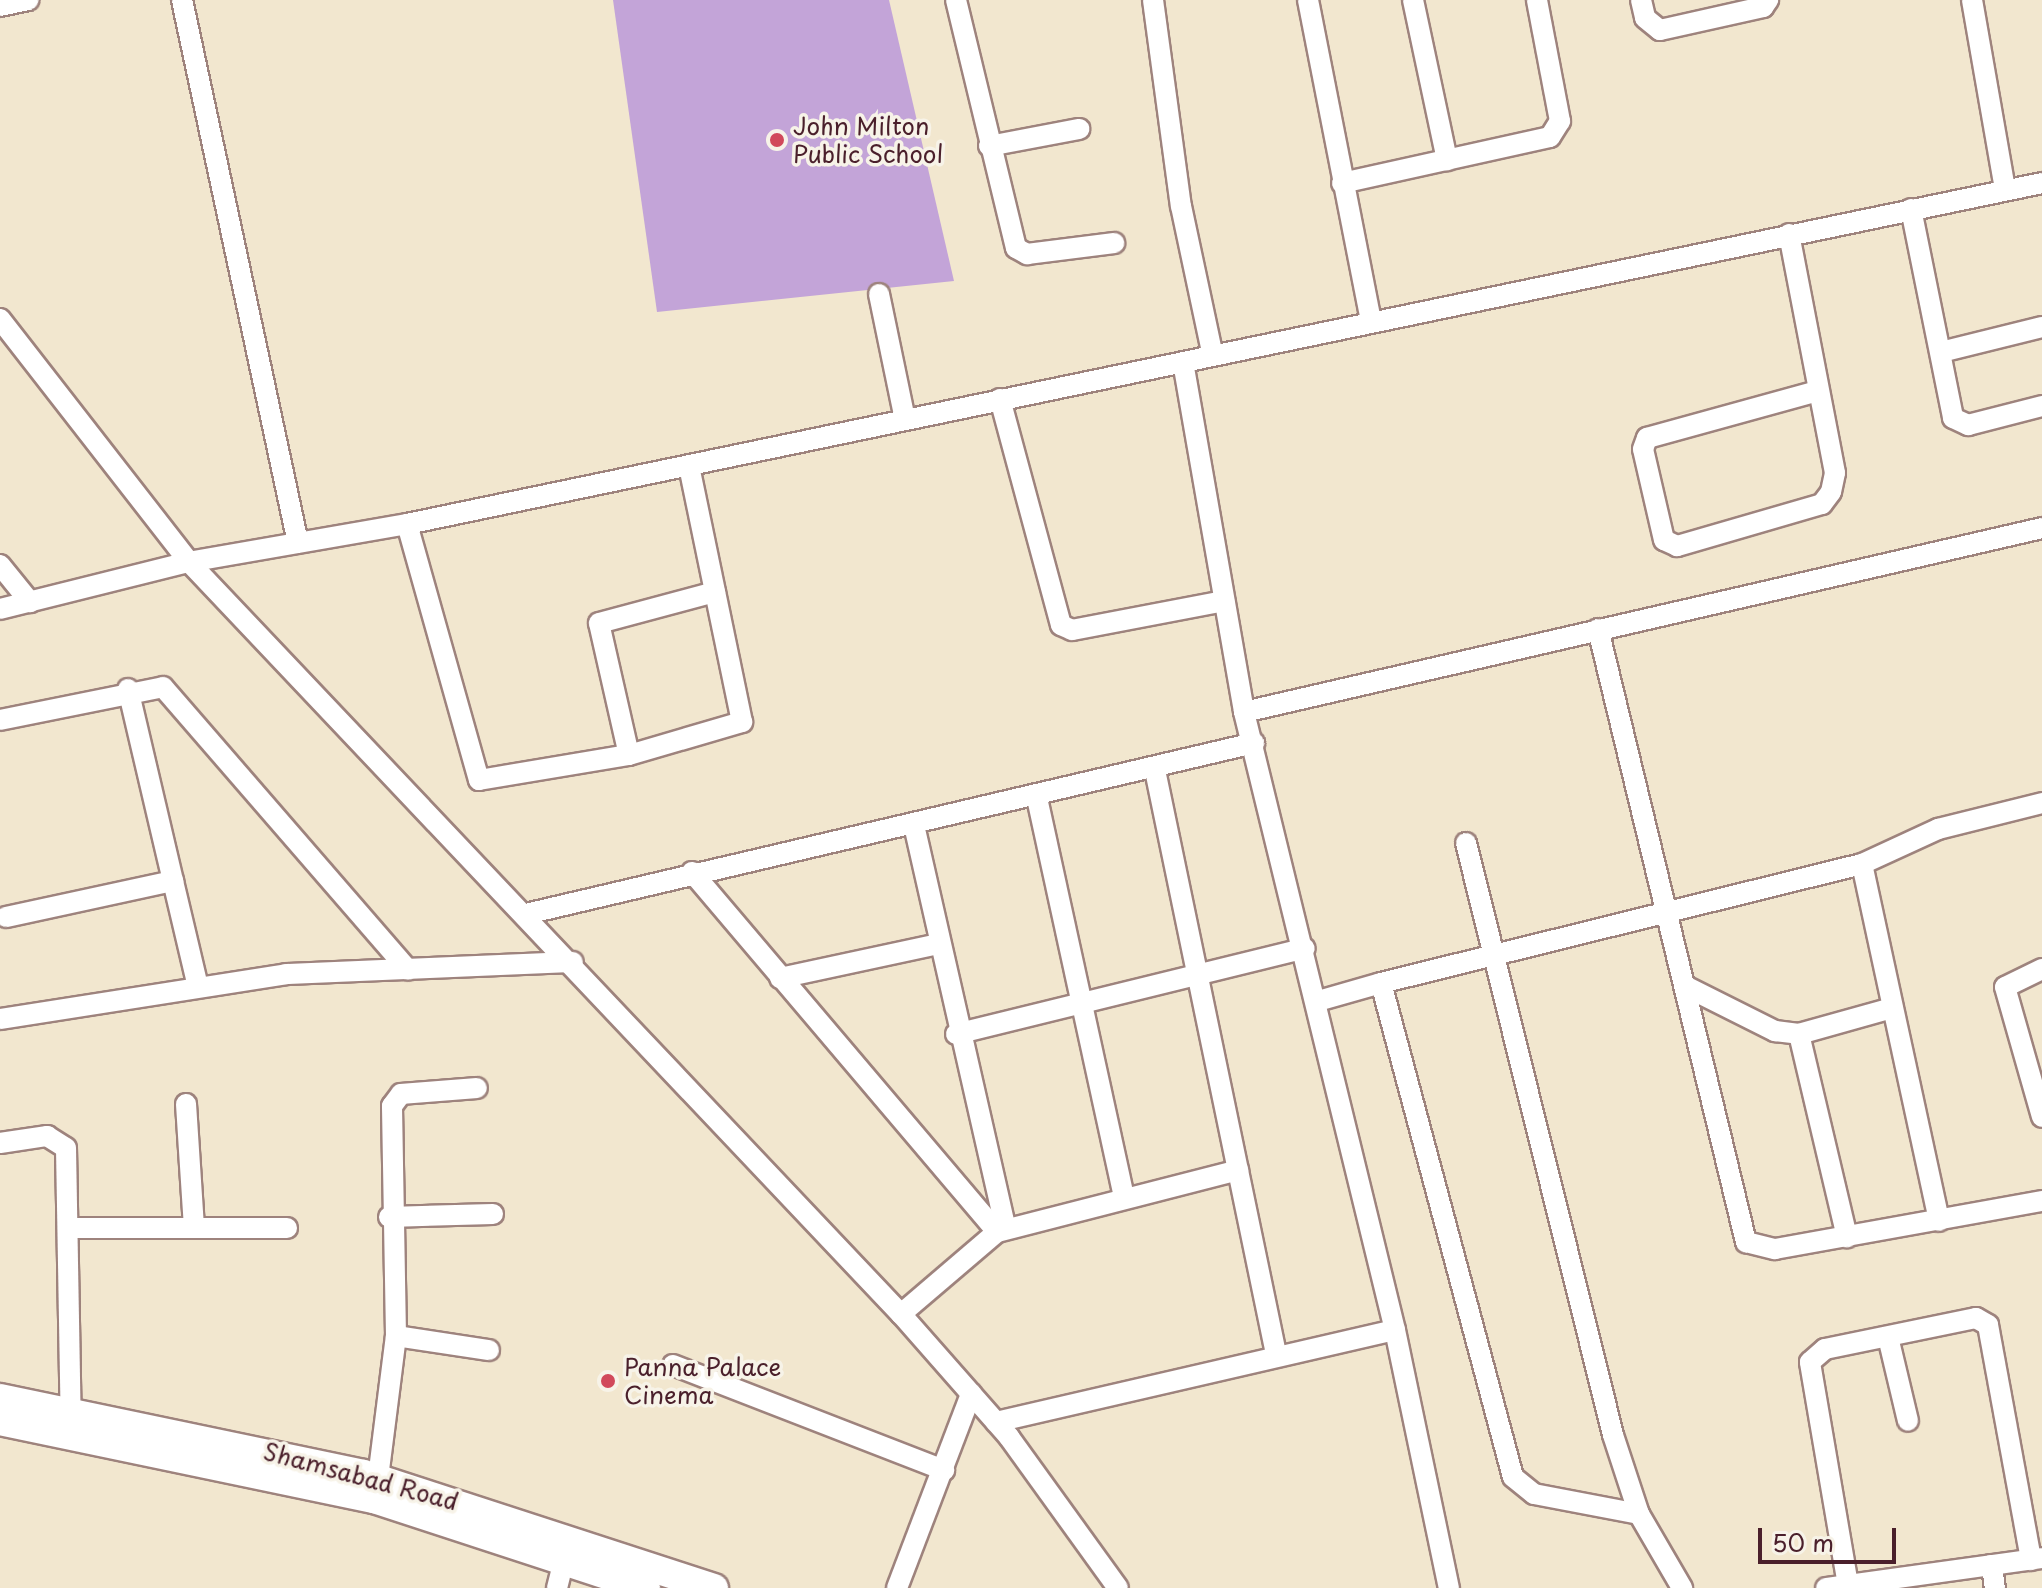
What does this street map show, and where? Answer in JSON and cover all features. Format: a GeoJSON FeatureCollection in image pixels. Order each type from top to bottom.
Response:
{"type":"FeatureCollection","features":[{"type":"Feature","properties":{"kind":"main road","name":"Shamsabad Road"},"geometry":{"type":"LineString","coordinates":[[0,1398],[71,1421],[374,1499],[646,1588]]}},
{"type":"Feature","properties":{"kind":"main road","name":"Shamsabad Road"},"geometry":{"type":"LineString","coordinates":[[0,1421],[71,1421],[378,1478],[714,1588]]}},
{"type":"Feature","properties":{"kind":"street"},"geometry":{"type":"LineString","coordinates":[[0,6],[28,0]]}},
{"type":"Feature","properties":{"kind":"street"},"geometry":{"type":"LineString","coordinates":[[182,0],[298,543]]}},
{"type":"Feature","properties":{"kind":"street"},"geometry":{"type":"LineString","coordinates":[[956,0],[989,146],[1020,253],[1114,243]]}},
{"type":"Feature","properties":{"kind":"street"},"geometry":{"type":"LineString","coordinates":[[1153,0],[1181,206],[1213,356]]}},
{"type":"Feature","properties":{"kind":"street"},"geometry":{"type":"LineString","coordinates":[[1308,0],[1371,322]]}},
{"type":"Feature","properties":{"kind":"street"},"geometry":{"type":"LineString","coordinates":[[1413,0],[1447,160]]}},
{"type":"Feature","properties":{"kind":"street"},"geometry":{"type":"LineString","coordinates":[[1342,183],[1550,137],[1559,129],[1537,0]]}},
{"type":"Feature","properties":{"kind":"street"},"geometry":{"type":"LineString","coordinates":[[1641,0],[1645,18],[1660,30],[1763,7],[1768,0]]}},
{"type":"Feature","properties":{"kind":"street"},"geometry":{"type":"LineString","coordinates":[[1972,0],[2005,190]]}},
{"type":"Feature","properties":{"kind":"street"},"geometry":{"type":"LineString","coordinates":[[989,146],[1079,129]]}},
{"type":"Feature","properties":{"kind":"street"},"geometry":{"type":"LineString","coordinates":[[0,609],[189,562],[407,524],[2042,183]]}},
{"type":"Feature","properties":{"kind":"street"},"geometry":{"type":"LineString","coordinates":[[1911,209],[1941,352],[1950,413],[1959,423],[2042,406]]}},
{"type":"Feature","properties":{"kind":"street"},"geometry":{"type":"LineString","coordinates":[[1789,234],[1835,473],[1822,504],[1677,546],[1664,540],[1643,449],[1647,438],[1818,391]]}},
{"type":"Feature","properties":{"kind":"street"},"geometry":{"type":"LineString","coordinates":[[879,294],[905,419]]}},
{"type":"Feature","properties":{"kind":"street"},"geometry":{"type":"LineString","coordinates":[[0,319],[189,562],[573,962],[901,1314],[996,1422],[1118,1588]]}},
{"type":"Feature","properties":{"kind":"street"},"geometry":{"type":"LineString","coordinates":[[1941,352],[2042,327]]}},
{"type":"Feature","properties":{"kind":"street"},"geometry":{"type":"LineString","coordinates":[[1183,362],[1244,712],[1318,1001],[1395,1330],[1449,1588]]}},
{"type":"Feature","properties":{"kind":"street"},"geometry":{"type":"LineString","coordinates":[[1000,399],[1061,625],[1072,630],[1224,601]]}},
{"type":"Feature","properties":{"kind":"street"},"geometry":{"type":"LineString","coordinates":[[407,524],[479,780],[629,755],[742,722],[689,465]]}},
{"type":"Feature","properties":{"kind":"street"},"geometry":{"type":"LineString","coordinates":[[1244,712],[2042,528]]}},
{"type":"Feature","properties":{"kind":"street"},"geometry":{"type":"LineString","coordinates":[[0,565],[30,602]]}},
{"type":"Feature","properties":{"kind":"street"},"geometry":{"type":"LineString","coordinates":[[629,755],[599,623],[715,592]]}},
{"type":"Feature","properties":{"kind":"street"},"geometry":{"type":"LineString","coordinates":[[1598,629],[1669,912],[1739,1232],[1756,1247],[1775,1249],[2042,1201]]}},
{"type":"Feature","properties":{"kind":"street"},"geometry":{"type":"LineString","coordinates":[[0,720],[128,689],[163,687],[177,697],[408,970]]}},
{"type":"Feature","properties":{"kind":"street"},"geometry":{"type":"LineString","coordinates":[[128,689],[198,987]]}},
{"type":"Feature","properties":{"kind":"street"},"geometry":{"type":"LineString","coordinates":[[526,914],[692,872],[1037,798],[1254,743]]}},
{"type":"Feature","properties":{"kind":"street"},"geometry":{"type":"LineString","coordinates":[[1155,770],[1276,1354]]}},
{"type":"Feature","properties":{"kind":"street"},"geometry":{"type":"LineString","coordinates":[[1037,798],[1123,1194]]}},
{"type":"Feature","properties":{"kind":"street"},"geometry":{"type":"LineString","coordinates":[[1318,1001],[1381,983],[1495,961],[1669,912],[1862,864],[1938,829],[2042,803]]}},
{"type":"Feature","properties":{"kind":"street"},"geometry":{"type":"LineString","coordinates":[[914,825],[956,1034],[1002,1231]]}},
{"type":"Feature","properties":{"kind":"street"},"geometry":{"type":"LineString","coordinates":[[1466,843],[1639,1514],[1682,1588]]}},
{"type":"Feature","properties":{"kind":"street"},"geometry":{"type":"LineString","coordinates":[[1862,864],[1939,1221]]}},
{"type":"Feature","properties":{"kind":"street"},"geometry":{"type":"LineString","coordinates":[[692,872],[780,978],[1002,1231]]}},
{"type":"Feature","properties":{"kind":"street"},"geometry":{"type":"LineString","coordinates":[[6,917],[173,881]]}},
{"type":"Feature","properties":{"kind":"street"},"geometry":{"type":"LineString","coordinates":[[780,978],[938,944]]}},
{"type":"Feature","properties":{"kind":"street"},"geometry":{"type":"LineString","coordinates":[[956,1034],[1197,979],[1305,948]]}},
{"type":"Feature","properties":{"kind":"street"},"geometry":{"type":"LineString","coordinates":[[0,1019],[286,974],[573,962]]}},
{"type":"Feature","properties":{"kind":"street"},"geometry":{"type":"LineString","coordinates":[[2042,969],[2005,987],[2042,1117]]}},
{"type":"Feature","properties":{"kind":"street"},"geometry":{"type":"LineString","coordinates":[[1381,983],[1513,1477],[1534,1494],[1639,1514]]}},
{"type":"Feature","properties":{"kind":"street"},"geometry":{"type":"LineString","coordinates":[[1685,986],[1775,1031],[1799,1034],[1892,1008]]}},
{"type":"Feature","properties":{"kind":"street"},"geometry":{"type":"LineString","coordinates":[[1799,1034],[1847,1237]]}},
{"type":"Feature","properties":{"kind":"street"},"geometry":{"type":"LineString","coordinates":[[378,1478],[396,1336],[389,1217],[394,1097],[477,1088]]}},
{"type":"Feature","properties":{"kind":"street"},"geometry":{"type":"LineString","coordinates":[[186,1104],[194,1227]]}},
{"type":"Feature","properties":{"kind":"street"},"geometry":{"type":"LineString","coordinates":[[0,1143],[60,1140],[69,1228],[71,1421]]}},
{"type":"Feature","properties":{"kind":"street"},"geometry":{"type":"LineString","coordinates":[[901,1314],[1002,1231],[1123,1194],[1238,1170]]}},
{"type":"Feature","properties":{"kind":"street"},"geometry":{"type":"LineString","coordinates":[[389,1217],[493,1214]]}},
{"type":"Feature","properties":{"kind":"street"},"geometry":{"type":"LineString","coordinates":[[69,1228],[287,1228]]}},
{"type":"Feature","properties":{"kind":"street"},"geometry":{"type":"LineString","coordinates":[[1826,1588],[1848,1585],[1992,1565],[2036,1559],[1988,1325],[1976,1318],[1825,1349],[1810,1362],[1848,1585]]}},
{"type":"Feature","properties":{"kind":"street"},"geometry":{"type":"LineString","coordinates":[[996,1422],[1276,1354],[1395,1330]]}},
{"type":"Feature","properties":{"kind":"street"},"geometry":{"type":"LineString","coordinates":[[396,1336],[489,1350]]}},
{"type":"Feature","properties":{"kind":"street"},"geometry":{"type":"LineString","coordinates":[[1888,1337],[1908,1421]]}},
{"type":"Feature","properties":{"kind":"street"},"geometry":{"type":"LineString","coordinates":[[673,1365],[944,1470]]}},
{"type":"Feature","properties":{"kind":"street"},"geometry":{"type":"LineString","coordinates":[[897,1588],[971,1394]]}},
{"type":"Feature","properties":{"kind":"street"},"geometry":{"type":"LineString","coordinates":[[557,1588],[564,1559]]}},
{"type":"Feature","properties":{"kind":"street"},"geometry":{"type":"LineString","coordinates":[[1992,1565],[1995,1588]]}},
{"type":"Feature","properties":{"kind":"building","name":"John Milton Public School"},"geometry":{"type":"Polygon","coordinates":[[[613,0],[889,0],[954,281],[657,312],[613,0]]]}},
{"type":"Feature","properties":{"kind":"place","name":"John Milton Public School"},"geometry":{"type":"Point","coordinates":[777,140]}},
{"type":"Feature","properties":{"kind":"place","name":"Panna Palace Cinema"},"geometry":{"type":"Point","coordinates":[608,1381]}}]}
